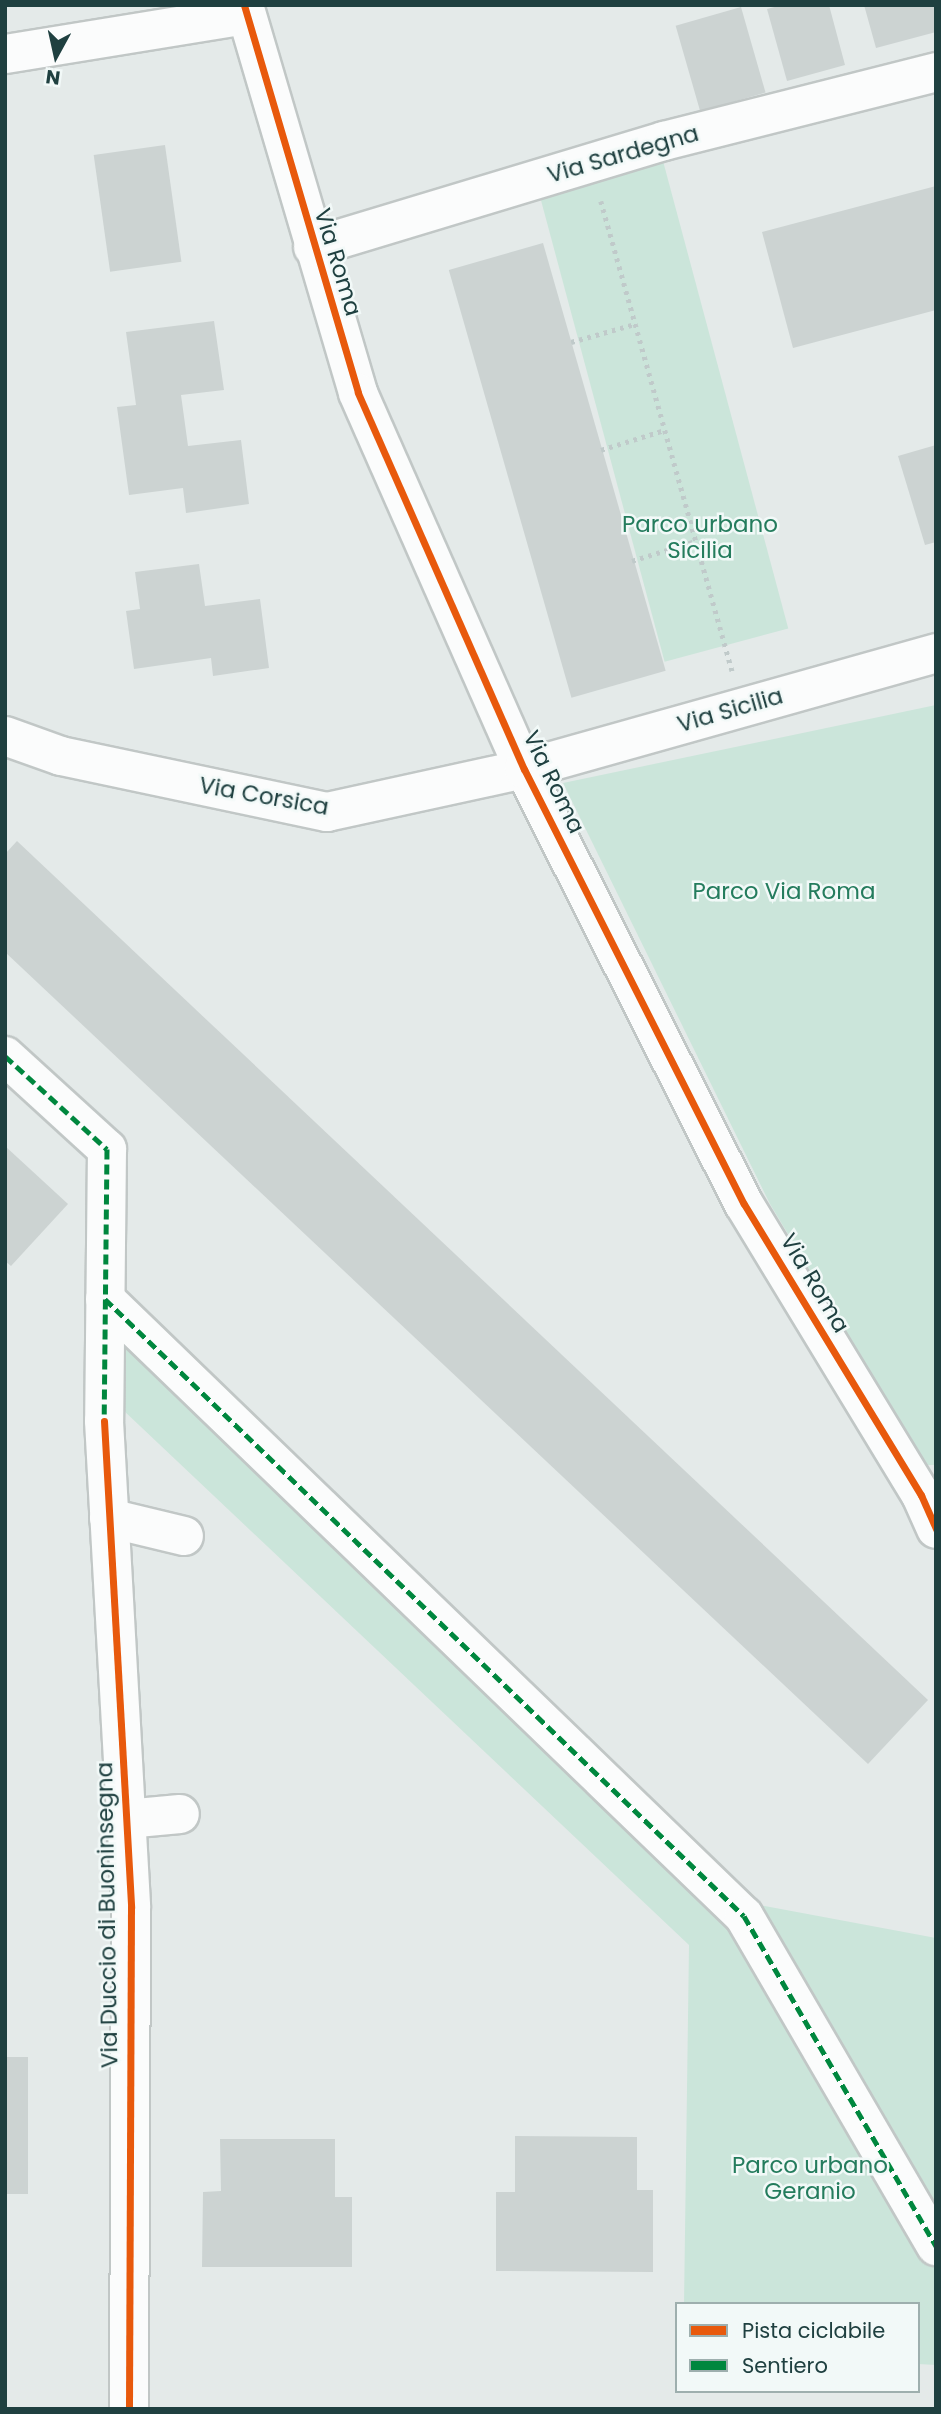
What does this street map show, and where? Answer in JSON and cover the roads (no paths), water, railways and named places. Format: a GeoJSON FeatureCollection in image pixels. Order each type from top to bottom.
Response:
{"type":"FeatureCollection","features":[{"type":"Feature","properties":{"kind":"street"},"geometry":{"type":"LineString","coordinates":[[5,54],[245,10]]}},
{"type":"Feature","properties":{"kind":"street","name":"Via Roma"},"geometry":{"type":"LineString","coordinates":[[245,10],[358,393],[524,769],[744,1204],[921,1495],[936,1529]]}},
{"type":"Feature","properties":{"kind":"street","name":"Via Sardegna"},"geometry":{"type":"LineString","coordinates":[[313,247],[663,141],[936,72]]}},
{"type":"Feature","properties":{"kind":"street","name":"Via Sicilia"},"geometry":{"type":"LineString","coordinates":[[524,769],[936,653]]}},
{"type":"Feature","properties":{"kind":"street","name":"Via Corsica"},"geometry":{"type":"LineString","coordinates":[[5,736],[61,756],[327,812],[524,769]]}},
{"type":"Feature","properties":{"kind":"street","name":"Via Duccio di Buoninsegna"},"geometry":{"type":"LineString","coordinates":[[5,1056],[107,1149],[105,1299],[95,1429],[109,1518],[131,1907],[129,2409]]}},
{"type":"Feature","properties":{"kind":"street"},"geometry":{"type":"LineString","coordinates":[[105,1299],[744,1916],[936,2246]]}},
{"type":"Feature","properties":{"kind":"street"},"geometry":{"type":"LineString","coordinates":[[109,1518],[184,1536]]}},
{"type":"Feature","properties":{"kind":"street"},"geometry":{"type":"LineString","coordinates":[[126,1819],[180,1814]]}},
{"type":"Feature","properties":{"kind":"park label","name":"Parco urbano Sicilia"},"geometry":{"type":"Point","coordinates":[700,537]}},
{"type":"Feature","properties":{"kind":"park label","name":"Parco Via Roma"},"geometry":{"type":"Point","coordinates":[784,891]}},
{"type":"Feature","properties":{"kind":"park label","name":"Parco urbano Geranio"},"geometry":{"type":"Point","coordinates":[810,2178]}}]}
